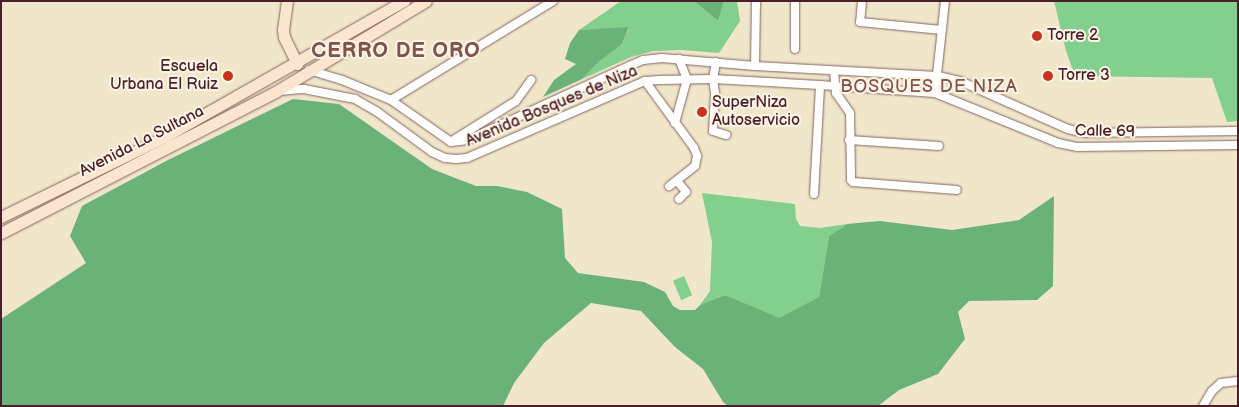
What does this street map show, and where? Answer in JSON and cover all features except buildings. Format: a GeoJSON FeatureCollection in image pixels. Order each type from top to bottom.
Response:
{"type":"FeatureCollection","features":[{"type":"Feature","properties":{"kind":"street"},"geometry":{"type":"LineString","coordinates":[[287,1],[283,29],[284,37],[297,64],[309,70],[350,82],[391,100],[451,142],[516,101],[531,80]]}},
{"type":"Feature","properties":{"kind":"street","name":"Avenida La Sultana"},"geometry":{"type":"LineString","coordinates":[[1,217],[166,136],[297,64],[404,1]]}},
{"type":"Feature","properties":{"kind":"street","name":"Avenida La Sultana"},"geometry":{"type":"LineString","coordinates":[[1,233],[275,92],[426,1]]}},
{"type":"Feature","properties":{"kind":"street"},"geometry":{"type":"LineString","coordinates":[[391,100],[553,1]]}},
{"type":"Feature","properties":{"kind":"street"},"geometry":{"type":"LineString","coordinates":[[755,66],[756,1]]}},
{"type":"Feature","properties":{"kind":"street"},"geometry":{"type":"LineString","coordinates":[[795,1],[795,49]]}},
{"type":"Feature","properties":{"kind":"street"},"geometry":{"type":"LineString","coordinates":[[862,1],[860,22],[942,30]]}},
{"type":"Feature","properties":{"kind":"street"},"geometry":{"type":"LineString","coordinates":[[935,93],[945,1]]}},
{"type":"Feature","properties":{"kind":"street"},"geometry":{"type":"LineString","coordinates":[[675,123],[687,79],[679,59]]}},
{"type":"Feature","properties":{"kind":"street","name":"Avenida Bosques de Niza"},"geometry":{"type":"LineString","coordinates":[[451,142],[468,140],[644,60],[679,59],[716,62]]}},
{"type":"Feature","properties":{"kind":"street"},"geometry":{"type":"LineString","coordinates":[[716,62],[713,79],[715,94],[713,131],[726,135]]}},
{"type":"Feature","properties":{"kind":"street","name":"Calle 69"},"geometry":{"type":"LineString","coordinates":[[716,62],[755,66],[938,76],[960,81],[1068,129],[1084,133],[1238,130]]}},
{"type":"Feature","properties":{"kind":"street"},"geometry":{"type":"LineString","coordinates":[[834,70],[835,89],[840,103],[850,114],[850,176],[854,182],[957,190]]}},
{"type":"Feature","properties":{"kind":"street","name":"Calle 69"},"geometry":{"type":"LineString","coordinates":[[713,79],[820,84],[835,89],[935,93],[1058,143],[1077,147],[1238,145]]}},
{"type":"Feature","properties":{"kind":"street","name":"Avenida Bosques de Niza"},"geometry":{"type":"LineString","coordinates":[[275,92],[304,89],[354,99],[376,110],[432,152],[445,158],[467,158],[645,82],[713,79]]}},
{"type":"Feature","properties":{"kind":"street"},"geometry":{"type":"LineString","coordinates":[[645,82],[694,148],[697,156],[695,166],[678,182],[669,186]]}},
{"type":"Feature","properties":{"kind":"street"},"geometry":{"type":"LineString","coordinates":[[814,194],[820,84]]}},
{"type":"Feature","properties":{"kind":"street"},"geometry":{"type":"LineString","coordinates":[[244,93],[250,104]]}},
{"type":"Feature","properties":{"kind":"street"},"geometry":{"type":"LineString","coordinates":[[849,140],[938,146]]}},
{"type":"Feature","properties":{"kind":"street"},"geometry":{"type":"LineString","coordinates":[[678,182],[686,192],[679,199]]}},
{"type":"Feature","properties":{"kind":"street"},"geometry":{"type":"LineString","coordinates":[[1202,406],[1212,391],[1221,383],[1238,381]]}},
{"type":"Feature","properties":{"kind":"green space"},"geometry":{"type":"Polygon","coordinates":[[[621,1],[694,1],[718,21],[724,1],[737,1],[740,21],[719,53],[682,50],[653,51],[631,57],[582,79],[600,61],[622,44],[629,28],[579,30],[621,1]]]}},
{"type":"Feature","properties":{"kind":"green space"},"geometry":{"type":"Polygon","coordinates":[[[694,1],[724,1],[718,21],[694,1]]]}},
{"type":"Feature","properties":{"kind":"green space"},"geometry":{"type":"Polygon","coordinates":[[[1054,1],[1238,1],[1238,121],[1227,122],[1212,78],[1075,76],[1066,51],[1054,1]]]}},
{"type":"Feature","properties":{"kind":"green space"},"geometry":{"type":"Polygon","coordinates":[[[629,27],[622,44],[600,61],[582,79],[543,97],[554,80],[576,64],[565,59],[570,43],[579,30],[629,27]]]}},
{"type":"Feature","properties":{"kind":"green space"},"geometry":{"type":"Polygon","coordinates":[[[293,99],[339,104],[432,169],[476,186],[497,186],[527,192],[562,209],[565,258],[578,273],[644,282],[665,292],[673,306],[680,310],[695,310],[700,305],[725,295],[779,318],[819,297],[829,236],[847,224],[880,221],[952,230],[1019,220],[1054,196],[1053,286],[1037,300],[969,301],[958,312],[965,339],[938,374],[899,390],[878,406],[728,406],[723,402],[703,369],[675,347],[641,311],[591,303],[544,343],[514,383],[503,406],[1,406],[1,319],[86,263],[70,236],[82,206],[168,160],[293,99]]]}},
{"type":"Feature","properties":{"kind":"green space"},"geometry":{"type":"Polygon","coordinates":[[[702,193],[795,204],[796,219],[800,226],[820,228],[847,224],[829,236],[819,297],[779,319],[725,295],[700,305],[710,291],[712,242],[702,193]]]}},
{"type":"Feature","properties":{"kind":"green space"},"geometry":{"type":"Polygon","coordinates":[[[684,276],[692,295],[681,300],[673,281],[684,276]]]}},
{"type":"Feature","properties":{"kind":"place","name":"Torre 2"},"geometry":{"type":"Point","coordinates":[1037,36]}},
{"type":"Feature","properties":{"kind":"place","name":"Escuela Urbana El Ruiz"},"geometry":{"type":"Point","coordinates":[228,76]}},
{"type":"Feature","properties":{"kind":"place","name":"Torre 3"},"geometry":{"type":"Point","coordinates":[1048,76]}},
{"type":"Feature","properties":{"kind":"place","name":"SuperNiza Autoservicio"},"geometry":{"type":"Point","coordinates":[702,112]}},
{"type":"Feature","properties":{"kind":"district","name":"CERRO DE ORO"},"geometry":{"type":"Point","coordinates":[396,51]}},
{"type":"Feature","properties":{"kind":"district","name":"BOSQUES DE NIZA"},"geometry":{"type":"Point","coordinates":[929,87]}}]}
